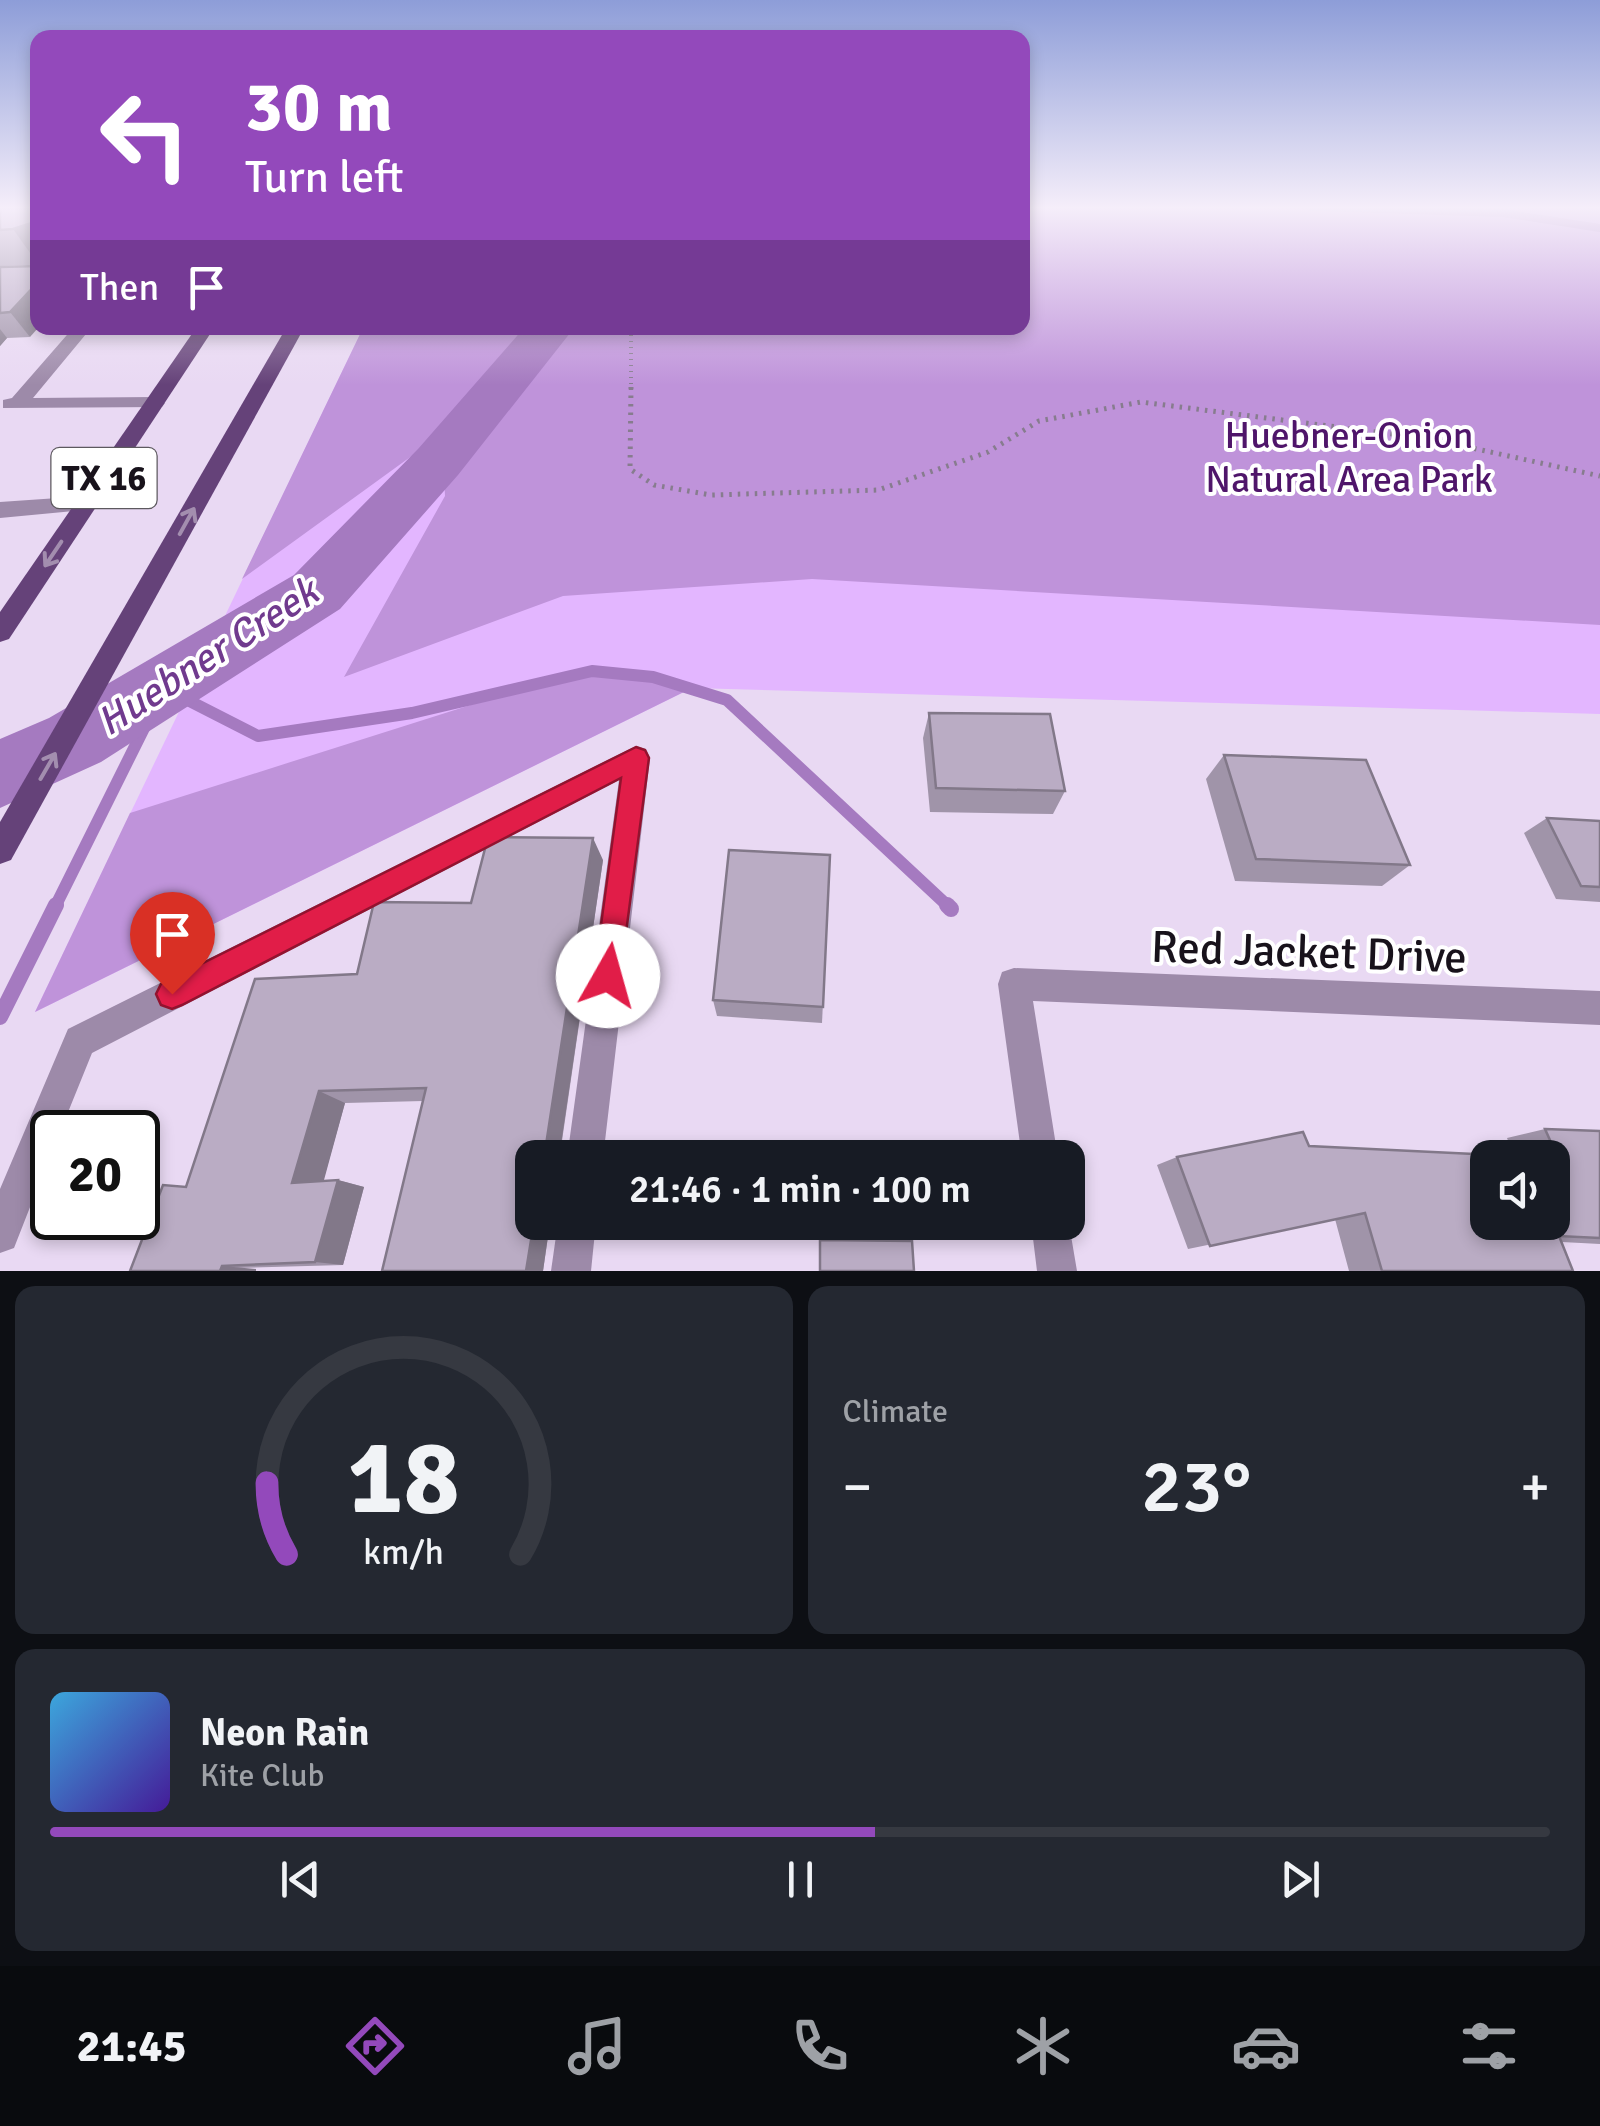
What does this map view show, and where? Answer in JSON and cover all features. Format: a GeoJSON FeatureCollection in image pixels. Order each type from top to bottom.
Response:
{"type":"FeatureCollection","features":[{"type":"Feature","properties":{"kind":"main road","name":"TX 16"},"geometry":{"type":"LineString","coordinates":[[1,631],[200,335]]}},
{"type":"Feature","properties":{"kind":"main road","name":"TX 16"},"geometry":{"type":"LineString","coordinates":[[0,850],[292,335]]}},
{"type":"Feature","properties":{"kind":"street"},"geometry":{"type":"LineString","coordinates":[[9,404],[75,335]]}},
{"type":"Feature","properties":{"kind":"street"},"geometry":{"type":"LineString","coordinates":[[9,404],[154,403]]}},
{"type":"Feature","properties":{"kind":"street"},"geometry":{"type":"LineString","coordinates":[[0,510],[86,504]]}},
{"type":"Feature","properties":{"kind":"street"},"geometry":{"type":"LineString","coordinates":[[0,1234],[80,1041],[636,758],[588,1140]]}},
{"type":"Feature","properties":{"kind":"street","name":"Red Jacket Drive"},"geometry":{"type":"LineString","coordinates":[[1037,1140],[1014,984],[1600,1008]]}},
{"type":"Feature","properties":{"kind":"street"},"geometry":{"type":"LineString","coordinates":[[571,1271],[575,1240]]}},
{"type":"Feature","properties":{"kind":"street"},"geometry":{"type":"LineString","coordinates":[[1053,1240],[1057,1271]]}},
{"type":"Feature","properties":{"kind":"path"},"geometry":{"type":"LineString","coordinates":[[632,335],[630,470],[654,485],[711,495],[878,490],[988,452],[1039,421],[1141,402],[1431,439],[1600,476]]}},
{"type":"Feature","properties":{"kind":"green space","name":"Huebner-Onion Natural Area Park"},"geometry":{"type":"Polygon","coordinates":[[[1030,266],[1600,266],[1600,714],[692,688],[35,1012],[360,335],[1030,335],[1030,266]]]}},
{"type":"Feature","properties":{"kind":"green space"},"geometry":{"type":"Polygon","coordinates":[[[1030,266],[1600,266],[1600,625],[812,579],[563,596],[344,677],[445,496],[442,434],[242,579],[360,335],[1030,335],[1030,266]]]}},
{"type":"Feature","properties":{"kind":"green space"},"geometry":{"type":"Polygon","coordinates":[[[590,667],[692,688],[35,1012],[130,813],[590,667]]]}},
{"type":"Feature","properties":{"kind":"building"},"geometry":{"type":"Polygon","coordinates":[[[30,266],[30,291],[10,312],[0,313],[0,267],[30,266]]]}},
{"type":"Feature","properties":{"kind":"building"},"geometry":{"type":"Polygon","coordinates":[[[929,713],[1050,714],[1065,791],[936,788],[929,713]]]}},
{"type":"Feature","properties":{"kind":"building"},"geometry":{"type":"Polygon","coordinates":[[[1224,755],[1366,760],[1410,865],[1256,859],[1224,755]]]}},
{"type":"Feature","properties":{"kind":"building"},"geometry":{"type":"Polygon","coordinates":[[[1547,818],[1600,821],[1600,887],[1581,886],[1547,818]]]}},
{"type":"Feature","properties":{"kind":"building"},"geometry":{"type":"Polygon","coordinates":[[[488,837],[593,838],[547,1140],[515,1140],[515,1240],[531,1240],[526,1271],[382,1271],[426,1088],[319,1091],[292,1183],[338,1180],[315,1262],[222,1266],[220,1271],[130,1271],[142,1240],[160,1240],[163,1185],[186,1187],[255,979],[357,974],[374,902],[471,903],[488,837]]]}},
{"type":"Feature","properties":{"kind":"building"},"geometry":{"type":"Polygon","coordinates":[[[729,850],[830,855],[823,1007],[713,1000],[729,850]]]}},
{"type":"Feature","properties":{"kind":"building"},"geometry":{"type":"Polygon","coordinates":[[[1545,1129],[1600,1131],[1600,1238],[1570,1237],[1570,1140],[1550,1140],[1545,1129]]]}},
{"type":"Feature","properties":{"kind":"building"},"geometry":{"type":"Polygon","coordinates":[[[1303,1132],[1309,1146],[1470,1154],[1470,1240],[1561,1240],[1573,1271],[1382,1271],[1365,1213],[1210,1246],[1177,1157],[1303,1132]]]}},
{"type":"Feature","properties":{"kind":"building"},"geometry":{"type":"Polygon","coordinates":[[[820,1240],[912,1241],[914,1271],[820,1271],[820,1240]]]}},
{"type":"Feature","properties":{"kind":"waterway","name":"Huebner Creek"},"geometry":{"type":"LineString","coordinates":[[0,774],[75,740],[317,592],[438,462],[544,335]]}},
{"type":"Feature","properties":{"kind":"waterway"},"geometry":{"type":"LineString","coordinates":[[55,907],[164,688],[258,736],[412,713],[592,671],[653,677],[727,700],[949,907]]}},
{"type":"Feature","properties":{"kind":"waterway"},"geometry":{"type":"LineString","coordinates":[[0,1017],[55,907]]}},
{"type":"Feature","properties":{"kind":"route"},"geometry":{"type":"LineString","coordinates":[[172,994],[636,758],[608,976]]}}]}
